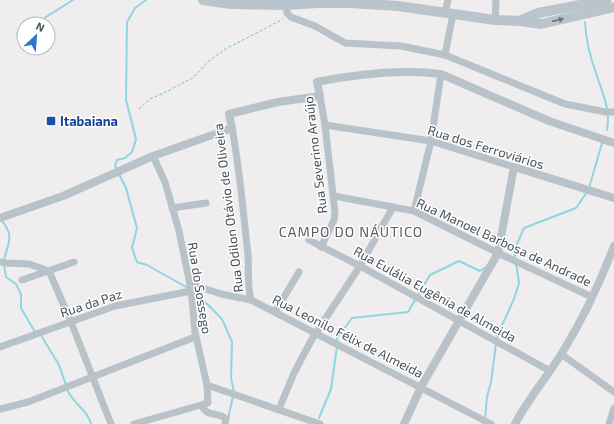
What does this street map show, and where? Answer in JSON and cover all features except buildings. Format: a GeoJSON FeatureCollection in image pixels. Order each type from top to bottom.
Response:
{"type":"FeatureCollection","features":[{"type":"Feature","properties":{"kind":"main road"},"geometry":{"type":"LineString","coordinates":[[203,0],[231,2],[288,10],[318,1],[398,6],[495,20],[520,20],[541,24],[614,7]]}},
{"type":"Feature","properties":{"kind":"main road"},"geometry":{"type":"LineString","coordinates":[[520,20],[538,14],[606,0]]}},
{"type":"Feature","properties":{"kind":"street"},"geometry":{"type":"LineString","coordinates":[[445,54],[449,13],[448,0]]}},
{"type":"Feature","properties":{"kind":"street"},"geometry":{"type":"LineString","coordinates":[[495,20],[496,0]]}},
{"type":"Feature","properties":{"kind":"street"},"geometry":{"type":"LineString","coordinates":[[288,10],[294,19],[315,26],[345,44],[401,46],[445,54],[565,104],[606,112],[614,112]]}},
{"type":"Feature","properties":{"kind":"street","name":"Rua Severino Araújo"},"geometry":{"type":"LineString","coordinates":[[321,247],[334,220],[334,196],[318,82],[360,74],[425,72],[441,74]]}},
{"type":"Feature","properties":{"kind":"street"},"geometry":{"type":"LineString","coordinates":[[414,211],[431,141],[441,74],[549,122],[614,144]]}},
{"type":"Feature","properties":{"kind":"street","name":"Rua Odilon Otávio de Oliveira"},"geometry":{"type":"LineString","coordinates":[[252,300],[249,291],[248,261],[241,188],[229,114],[278,102],[320,96]]}},
{"type":"Feature","properties":{"kind":"street","name":"Rua dos Ferroviários"},"geometry":{"type":"LineString","coordinates":[[325,125],[431,141],[614,198]]}},
{"type":"Feature","properties":{"kind":"street"},"geometry":{"type":"LineString","coordinates":[[0,218],[63,196],[153,156],[232,128]]}},
{"type":"Feature","properties":{"kind":"street","name":"Rua do Sossego"},"geometry":{"type":"LineString","coordinates":[[153,156],[165,182],[190,287],[195,336],[207,385],[205,404]]}},
{"type":"Feature","properties":{"kind":"street"},"geometry":{"type":"LineString","coordinates":[[404,424],[421,387],[498,253],[514,167]]}},
{"type":"Feature","properties":{"kind":"street","name":"Rua Manoel Barbosa de Andrade"},"geometry":{"type":"LineString","coordinates":[[334,196],[414,211],[498,253],[592,297]]}},
{"type":"Feature","properties":{"kind":"street"},"geometry":{"type":"LineString","coordinates":[[172,208],[206,203]]}},
{"type":"Feature","properties":{"kind":"street"},"geometry":{"type":"LineString","coordinates":[[279,409],[294,373],[312,339],[360,266],[393,207]]}},
{"type":"Feature","properties":{"kind":"street","name":"Rua Eulália Eugênia de Almeida"},"geometry":{"type":"LineString","coordinates":[[309,240],[460,320],[550,371]]}},
{"type":"Feature","properties":{"kind":"street"},"geometry":{"type":"LineString","coordinates":[[516,423],[562,354],[578,326],[614,246]]}},
{"type":"Feature","properties":{"kind":"street"},"geometry":{"type":"LineString","coordinates":[[0,262],[29,264],[48,271],[111,424]]}},
{"type":"Feature","properties":{"kind":"street"},"geometry":{"type":"LineString","coordinates":[[22,280],[74,262]]}},
{"type":"Feature","properties":{"kind":"street"},"geometry":{"type":"LineString","coordinates":[[275,312],[299,272]]}},
{"type":"Feature","properties":{"kind":"street","name":"Rua Leonilo Félix de Almeida"},"geometry":{"type":"LineString","coordinates":[[190,287],[252,300],[491,424]]}},
{"type":"Feature","properties":{"kind":"street","name":"Rua da Paz"},"geometry":{"type":"LineString","coordinates":[[0,347],[115,306],[190,287]]}},
{"type":"Feature","properties":{"kind":"street"},"geometry":{"type":"LineString","coordinates":[[0,409],[28,402],[195,336]]}},
{"type":"Feature","properties":{"kind":"street"},"geometry":{"type":"LineString","coordinates":[[562,354],[614,392]]}},
{"type":"Feature","properties":{"kind":"street"},"geometry":{"type":"LineString","coordinates":[[207,385],[320,424]]}},
{"type":"Feature","properties":{"kind":"street"},"geometry":{"type":"LineString","coordinates":[[134,424],[142,420],[205,404]]}},
{"type":"Feature","properties":{"kind":"street"},"geometry":{"type":"LineString","coordinates":[[205,404],[203,410],[223,417],[226,419],[225,424]]}},
{"type":"Feature","properties":{"kind":"street"},"geometry":{"type":"LineString","coordinates":[[609,424],[614,408]]}},
{"type":"Feature","properties":{"kind":"path"},"geometry":{"type":"LineString","coordinates":[[139,109],[150,98],[166,92],[194,77],[210,60],[227,48],[245,40],[288,10]]}},
{"type":"Feature","properties":{"kind":"waterway"},"geometry":{"type":"LineString","coordinates":[[48,16],[73,0]]}},
{"type":"Feature","properties":{"kind":"waterway"},"geometry":{"type":"LineString","coordinates":[[117,169],[115,166],[117,160],[125,158],[132,152],[136,139],[126,100],[127,22],[135,8],[146,0]]}},
{"type":"Feature","properties":{"kind":"waterway"},"geometry":{"type":"LineString","coordinates":[[585,22],[590,55],[607,108],[607,130]]}},
{"type":"Feature","properties":{"kind":"waterway"},"geometry":{"type":"LineString","coordinates":[[589,188],[602,143]]}},
{"type":"Feature","properties":{"kind":"waterway"},"geometry":{"type":"LineString","coordinates":[[119,174],[126,188],[137,228],[132,248],[137,262],[147,265],[188,288]]}},
{"type":"Feature","properties":{"kind":"waterway"},"geometry":{"type":"LineString","coordinates":[[515,259],[514,251],[524,228],[576,208],[587,192]]}},
{"type":"Feature","properties":{"kind":"waterway"},"geometry":{"type":"LineString","coordinates":[[3,222],[9,232],[9,241],[4,261]]}},
{"type":"Feature","properties":{"kind":"waterway"},"geometry":{"type":"LineString","coordinates":[[337,342],[337,338],[352,318],[408,312],[430,275],[459,261],[480,271],[486,267]]}},
{"type":"Feature","properties":{"kind":"waterway"},"geometry":{"type":"LineString","coordinates":[[497,340],[498,334],[514,299],[519,283],[516,263]]}},
{"type":"Feature","properties":{"kind":"waterway"},"geometry":{"type":"LineString","coordinates":[[4,265],[6,277],[16,284],[21,294],[21,308],[35,332]]}},
{"type":"Feature","properties":{"kind":"waterway"},"geometry":{"type":"LineString","coordinates":[[194,291],[222,319],[232,342],[231,378],[234,392]]}},
{"type":"Feature","properties":{"kind":"waterway"},"geometry":{"type":"LineString","coordinates":[[42,337],[59,365],[66,385]]}},
{"type":"Feature","properties":{"kind":"waterway"},"geometry":{"type":"LineString","coordinates":[[485,419],[487,397],[491,382],[496,344]]}},
{"type":"Feature","properties":{"kind":"waterway"},"geometry":{"type":"LineString","coordinates":[[319,418],[331,389],[337,346]]}},
{"type":"Feature","properties":{"kind":"waterway"},"geometry":{"type":"LineString","coordinates":[[67,389],[72,398],[87,415],[91,424]]}},
{"type":"Feature","properties":{"kind":"waterway"},"geometry":{"type":"LineString","coordinates":[[228,419],[233,396]]}},
{"type":"Feature","properties":{"kind":"place","name":"Itabaiana"},"geometry":{"type":"Point","coordinates":[51,121]}},
{"type":"Feature","properties":{"kind":"district","name":"CAMPO DO NÁUTICO"},"geometry":{"type":"Point","coordinates":[351,231]}}]}
